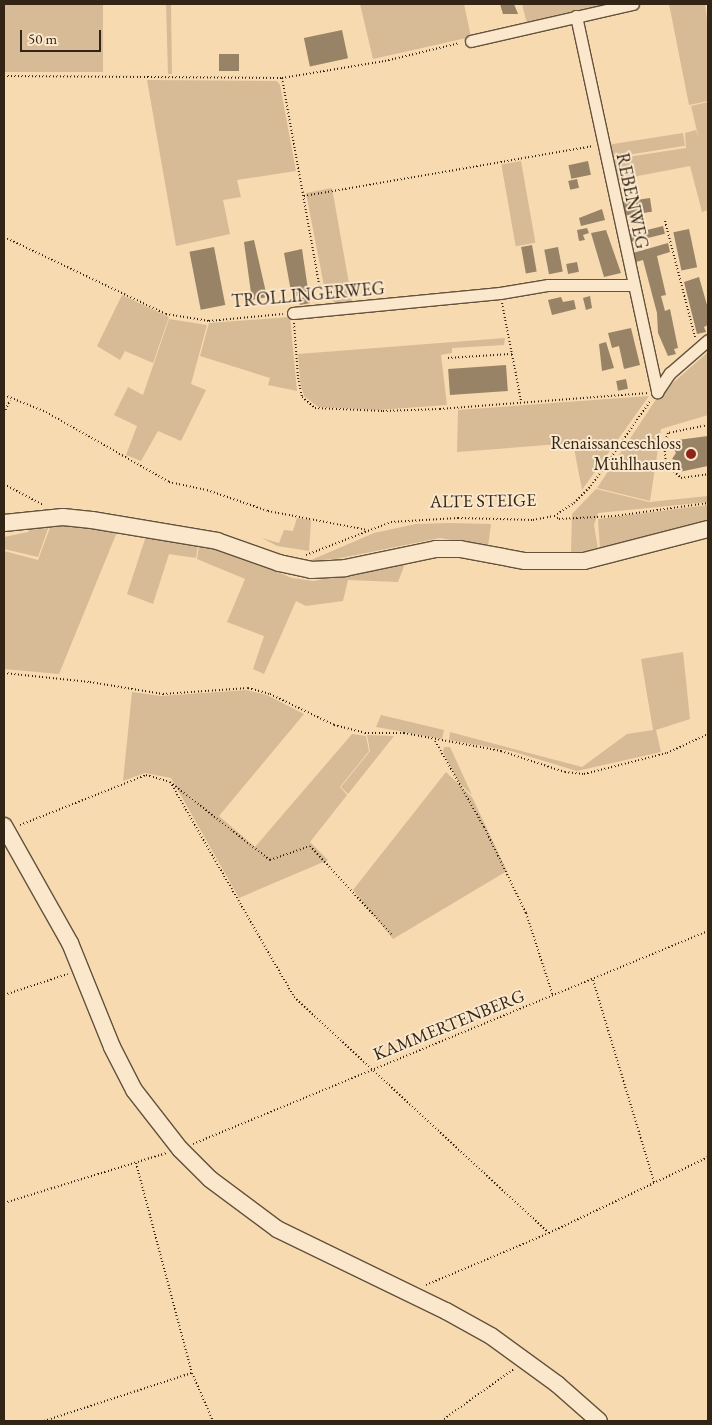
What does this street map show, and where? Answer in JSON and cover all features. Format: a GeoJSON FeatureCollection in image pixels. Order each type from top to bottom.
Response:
{"type":"FeatureCollection","features":[{"type":"Feature","properties":{"kind":"street"},"geometry":{"type":"LineString","coordinates":[[472,41],[633,4]]}},
{"type":"Feature","properties":{"kind":"street","name":"REBENWEG"},"geometry":{"type":"LineString","coordinates":[[576,16],[656,392]]}},
{"type":"Feature","properties":{"kind":"street","name":"TROLLINGERWEG"},"geometry":{"type":"LineString","coordinates":[[293,313],[500,293],[548,285],[632,285]]}},
{"type":"Feature","properties":{"kind":"street"},"geometry":{"type":"LineString","coordinates":[[656,392],[670,373],[708,340]]}},
{"type":"Feature","properties":{"kind":"street"},"geometry":{"type":"LineString","coordinates":[[4,523],[63,517],[92,520],[217,541],[279,563],[310,570],[345,568],[436,549],[460,549],[525,561],[584,561],[708,529]]}},
{"type":"Feature","properties":{"kind":"street"},"geometry":{"type":"LineString","coordinates":[[5,828],[83,969],[112,1047],[134,1090],[157,1124],[192,1161],[242,1206],[276,1229],[417,1297],[491,1336],[525,1359],[599,1421]]}},
{"type":"Feature","properties":{"kind":"path"},"geometry":{"type":"LineString","coordinates":[[4,76],[282,78],[384,61],[472,41]]}},
{"type":"Feature","properties":{"kind":"path"},"geometry":{"type":"LineString","coordinates":[[282,78],[324,310]]}},
{"type":"Feature","properties":{"kind":"path"},"geometry":{"type":"LineString","coordinates":[[304,196],[602,145]]}},
{"type":"Feature","properties":{"kind":"path"},"geometry":{"type":"LineString","coordinates":[[665,221],[696,341]]}},
{"type":"Feature","properties":{"kind":"path","name":"TROLLINGERWEG"},"geometry":{"type":"LineString","coordinates":[[4,237],[166,314],[209,321],[293,313]]}},
{"type":"Feature","properties":{"kind":"path"},"geometry":{"type":"LineString","coordinates":[[500,293],[521,401]]}},
{"type":"Feature","properties":{"kind":"path"},"geometry":{"type":"LineString","coordinates":[[293,313],[298,378],[302,397],[315,408],[383,411],[521,401],[603,399],[656,392]]}},
{"type":"Feature","properties":{"kind":"path"},"geometry":{"type":"LineString","coordinates":[[448,358],[512,354]]}},
{"type":"Feature","properties":{"kind":"path","name":"ALTE STEIGE"},"geometry":{"type":"LineString","coordinates":[[296,557],[322,551],[390,522],[415,520],[533,520],[554,516],[574,504],[591,486],[656,392]]}},
{"type":"Feature","properties":{"kind":"path"},"geometry":{"type":"LineString","coordinates":[[4,395],[70,425],[169,482],[207,490],[268,511],[368,530]]}},
{"type":"Feature","properties":{"kind":"path"},"geometry":{"type":"LineString","coordinates":[[4,413],[10,398]]}},
{"type":"Feature","properties":{"kind":"path"},"geometry":{"type":"LineString","coordinates":[[708,425],[668,433],[664,444],[666,464],[681,478],[708,474]]}},
{"type":"Feature","properties":{"kind":"path"},"geometry":{"type":"LineString","coordinates":[[4,484],[43,505]]}},
{"type":"Feature","properties":{"kind":"path"},"geometry":{"type":"LineString","coordinates":[[554,516],[560,519],[615,516],[708,503]]}},
{"type":"Feature","properties":{"kind":"path"},"geometry":{"type":"LineString","coordinates":[[4,673],[90,682],[163,694],[248,688],[270,694],[334,724],[365,733],[404,732],[435,740],[501,751],[565,772],[584,774],[667,753],[708,734]]}},
{"type":"Feature","properties":{"kind":"path"},"geometry":{"type":"LineString","coordinates":[[435,740],[484,827],[526,913],[553,996]]}},
{"type":"Feature","properties":{"kind":"path"},"geometry":{"type":"LineString","coordinates":[[5,828],[146,775],[170,782],[270,860],[310,846],[392,936]]}},
{"type":"Feature","properties":{"kind":"path"},"geometry":{"type":"LineString","coordinates":[[170,782],[294,997],[371,1071],[548,1233]]}},
{"type":"Feature","properties":{"kind":"path","name":"KAMMERTENBERG"},"geometry":{"type":"LineString","coordinates":[[200,1142],[708,931]]}},
{"type":"Feature","properties":{"kind":"path"},"geometry":{"type":"LineString","coordinates":[[4,995],[83,969]]}},
{"type":"Feature","properties":{"kind":"path"},"geometry":{"type":"LineString","coordinates":[[593,980],[654,1182]]}},
{"type":"Feature","properties":{"kind":"path"},"geometry":{"type":"LineString","coordinates":[[417,1297],[427,1284],[548,1233],[708,1157]]}},
{"type":"Feature","properties":{"kind":"path"},"geometry":{"type":"LineString","coordinates":[[4,1204],[136,1163],[192,1373],[213,1421]]}},
{"type":"Feature","properties":{"kind":"path"},"geometry":{"type":"LineString","coordinates":[[441,1421],[525,1359]]}},
{"type":"Feature","properties":{"kind":"path"},"geometry":{"type":"LineString","coordinates":[[44,1421],[192,1373]]}},
{"type":"Feature","properties":{"kind":"shaded area"},"geometry":{"type":"Polygon","coordinates":[[[4,4],[103,4],[103,72],[4,72],[4,4]]]}},
{"type":"Feature","properties":{"kind":"shaded area"},"geometry":{"type":"Polygon","coordinates":[[[166,4],[171,4],[172,74],[168,74],[166,4]]]}},
{"type":"Feature","properties":{"kind":"shaded area"},"geometry":{"type":"Polygon","coordinates":[[[360,4],[464,4],[471,37],[373,59],[360,4]]]}},
{"type":"Feature","properties":{"kind":"shaded area"},"geometry":{"type":"Polygon","coordinates":[[[522,4],[609,4],[527,24],[522,4]]]}},
{"type":"Feature","properties":{"kind":"shaded area"},"geometry":{"type":"Polygon","coordinates":[[[669,4],[705,4],[708,26],[708,101],[689,105],[669,4]]]}},
{"type":"Feature","properties":{"kind":"shaded area"},"geometry":{"type":"Polygon","coordinates":[[[147,80],[277,81],[280,85],[296,171],[237,180],[241,197],[223,200],[230,234],[176,246],[147,80]]]}},
{"type":"Feature","properties":{"kind":"shaded area"},"geometry":{"type":"Polygon","coordinates":[[[708,102],[708,210],[702,212],[690,166],[612,181],[608,160],[686,148],[685,133],[696,130],[699,140],[691,106],[708,102]]]}},
{"type":"Feature","properties":{"kind":"shaded area"},"geometry":{"type":"Polygon","coordinates":[[[683,133],[685,146],[607,158],[605,145],[683,133]]]}},
{"type":"Feature","properties":{"kind":"shaded area"},"geometry":{"type":"Polygon","coordinates":[[[521,161],[535,243],[516,246],[501,164],[521,161]]]}},
{"type":"Feature","properties":{"kind":"shaded area"},"geometry":{"type":"Polygon","coordinates":[[[332,188],[353,306],[340,307],[326,296],[306,193],[332,188]]]}},
{"type":"Feature","properties":{"kind":"shaded area"},"geometry":{"type":"Polygon","coordinates":[[[122,295],[169,317],[153,363],[125,351],[120,360],[97,346],[122,295]]]}},
{"type":"Feature","properties":{"kind":"shaded area"},"geometry":{"type":"Polygon","coordinates":[[[290,317],[297,391],[268,385],[270,378],[200,356],[209,323],[290,317]]]}},
{"type":"Feature","properties":{"kind":"shaded area"},"geometry":{"type":"Polygon","coordinates":[[[169,319],[207,325],[191,384],[206,390],[181,441],[158,431],[141,461],[126,455],[137,426],[114,415],[128,387],[143,395],[169,319]]]}},
{"type":"Feature","properties":{"kind":"shaded area"},"geometry":{"type":"Polygon","coordinates":[[[505,338],[504,345],[452,348],[452,353],[441,355],[447,405],[378,410],[318,407],[304,396],[300,382],[298,354],[505,338]]]}},
{"type":"Feature","properties":{"kind":"shaded area"},"geometry":{"type":"Polygon","coordinates":[[[708,352],[708,415],[661,429],[650,501],[597,488],[659,395],[708,352]]]}},
{"type":"Feature","properties":{"kind":"shaded area"},"geometry":{"type":"Polygon","coordinates":[[[649,396],[582,490],[573,443],[457,452],[458,410],[649,396]]]}},
{"type":"Feature","properties":{"kind":"shaded area"},"geometry":{"type":"Polygon","coordinates":[[[596,489],[649,502],[708,496],[708,502],[598,513],[594,525],[598,549],[571,554],[572,514],[596,489]]]}},
{"type":"Feature","properties":{"kind":"shaded area"},"geometry":{"type":"Polygon","coordinates":[[[708,505],[708,522],[600,550],[598,519],[708,505]]]}},
{"type":"Feature","properties":{"kind":"shaded area"},"geometry":{"type":"Polygon","coordinates":[[[297,518],[311,520],[309,551],[277,546],[262,538],[279,543],[284,530],[293,531],[297,518]]]}},
{"type":"Feature","properties":{"kind":"shaded area"},"geometry":{"type":"Polygon","coordinates":[[[416,524],[491,524],[488,547],[440,538],[336,559],[309,561],[374,533],[416,524]]]}},
{"type":"Feature","properties":{"kind":"shaded area"},"geometry":{"type":"Polygon","coordinates":[[[33,525],[49,526],[38,557],[4,549],[4,537],[28,532],[33,525]]]}},
{"type":"Feature","properties":{"kind":"shaded area"},"geometry":{"type":"Polygon","coordinates":[[[51,525],[77,525],[117,532],[59,674],[4,669],[4,551],[38,560],[51,525]]]}},
{"type":"Feature","properties":{"kind":"shaded area"},"geometry":{"type":"Polygon","coordinates":[[[146,536],[198,544],[196,558],[169,554],[153,604],[127,594],[146,536]]]}},
{"type":"Feature","properties":{"kind":"shaded area"},"geometry":{"type":"Polygon","coordinates":[[[199,545],[223,550],[292,578],[314,581],[406,561],[398,582],[348,580],[343,601],[306,606],[296,601],[264,674],[253,669],[264,636],[227,622],[245,579],[262,586],[197,559],[199,545]]]}},
{"type":"Feature","properties":{"kind":"shaded area"},"geometry":{"type":"Polygon","coordinates":[[[683,652],[690,719],[656,730],[661,752],[577,771],[511,751],[449,740],[450,732],[582,767],[627,734],[653,730],[641,659],[683,652]]]}},
{"type":"Feature","properties":{"kind":"shaded area"},"geometry":{"type":"Polygon","coordinates":[[[246,690],[267,695],[304,714],[219,816],[255,847],[352,734],[366,736],[369,751],[340,787],[347,795],[310,842],[328,860],[239,898],[171,778],[145,773],[123,781],[132,692],[161,696],[246,690]]]}},
{"type":"Feature","properties":{"kind":"shaded area"},"geometry":{"type":"Polygon","coordinates":[[[381,715],[444,730],[442,739],[376,727],[381,715]]]}},
{"type":"Feature","properties":{"kind":"shaded area"},"geometry":{"type":"Polygon","coordinates":[[[367,735],[394,736],[348,794],[341,787],[370,751],[367,735]]]}},
{"type":"Feature","properties":{"kind":"shaded area"},"geometry":{"type":"Polygon","coordinates":[[[444,747],[450,747],[472,795],[459,783],[443,752],[444,747]]]}},
{"type":"Feature","properties":{"kind":"shaded area"},"geometry":{"type":"Polygon","coordinates":[[[446,772],[472,797],[507,871],[393,939],[353,890],[446,772]]]}},
{"type":"Feature","properties":{"kind":"building"},"geometry":{"type":"Polygon","coordinates":[[[500,4],[514,4],[518,14],[503,14],[500,4]]]}},
{"type":"Feature","properties":{"kind":"building"},"geometry":{"type":"Polygon","coordinates":[[[342,30],[348,58],[310,66],[304,38],[342,30]]]}},
{"type":"Feature","properties":{"kind":"building"},"geometry":{"type":"Polygon","coordinates":[[[219,54],[239,54],[239,71],[219,71],[219,54]]]}},
{"type":"Feature","properties":{"kind":"building"},"geometry":{"type":"Polygon","coordinates":[[[588,161],[591,175],[571,179],[568,165],[588,161]]]}},
{"type":"Feature","properties":{"kind":"building"},"geometry":{"type":"Polygon","coordinates":[[[577,179],[579,188],[570,190],[568,181],[577,179]]]}},
{"type":"Feature","properties":{"kind":"building"},"geometry":{"type":"Polygon","coordinates":[[[650,198],[652,212],[624,216],[622,202],[650,198]]]}},
{"type":"Feature","properties":{"kind":"building"},"geometry":{"type":"Polygon","coordinates":[[[602,209],[605,220],[581,226],[579,218],[602,209]]]}},
{"type":"Feature","properties":{"kind":"building"},"geometry":{"type":"Polygon","coordinates":[[[663,226],[665,234],[631,242],[629,234],[663,226]]]}},
{"type":"Feature","properties":{"kind":"building"},"geometry":{"type":"Polygon","coordinates":[[[587,228],[589,233],[583,235],[585,240],[579,241],[577,230],[587,228]]]}},
{"type":"Feature","properties":{"kind":"building"},"geometry":{"type":"Polygon","coordinates":[[[689,229],[697,267],[681,270],[673,232],[689,229]]]}},
{"type":"Feature","properties":{"kind":"building"},"geometry":{"type":"Polygon","coordinates":[[[606,230],[621,273],[604,277],[591,233],[606,230]]]}},
{"type":"Feature","properties":{"kind":"building"},"geometry":{"type":"Polygon","coordinates":[[[254,240],[267,297],[252,300],[244,242],[254,240]]]}},
{"type":"Feature","properties":{"kind":"building"},"geometry":{"type":"Polygon","coordinates":[[[668,243],[670,252],[657,256],[666,295],[661,296],[665,311],[670,309],[678,348],[674,349],[676,354],[668,356],[658,333],[657,313],[643,260],[636,262],[633,253],[668,243]]]}},
{"type":"Feature","properties":{"kind":"building"},"geometry":{"type":"Polygon","coordinates":[[[532,245],[537,272],[526,273],[521,247],[532,245]]]}},
{"type":"Feature","properties":{"kind":"building"},"geometry":{"type":"Polygon","coordinates":[[[214,247],[225,305],[201,310],[189,252],[214,247]]]}},
{"type":"Feature","properties":{"kind":"building"},"geometry":{"type":"Polygon","coordinates":[[[558,247],[563,272],[549,274],[544,250],[558,247]]]}},
{"type":"Feature","properties":{"kind":"building"},"geometry":{"type":"Polygon","coordinates":[[[302,249],[310,303],[300,305],[298,296],[292,297],[284,253],[302,249]]]}},
{"type":"Feature","properties":{"kind":"building"},"geometry":{"type":"Polygon","coordinates":[[[577,262],[579,272],[568,274],[566,264],[577,262]]]}},
{"type":"Feature","properties":{"kind":"building"},"geometry":{"type":"Polygon","coordinates":[[[699,277],[707,305],[708,325],[704,327],[706,332],[697,334],[684,282],[699,277]]]}},
{"type":"Feature","properties":{"kind":"building"},"geometry":{"type":"Polygon","coordinates":[[[590,296],[592,308],[586,310],[583,298],[590,296]]]}},
{"type":"Feature","properties":{"kind":"building"},"geometry":{"type":"Polygon","coordinates":[[[561,297],[563,302],[574,300],[576,309],[552,315],[548,300],[561,297]]]}},
{"type":"Feature","properties":{"kind":"building"},"geometry":{"type":"Polygon","coordinates":[[[631,328],[640,365],[624,369],[619,346],[612,348],[608,333],[631,328]]]}},
{"type":"Feature","properties":{"kind":"building"},"geometry":{"type":"Polygon","coordinates":[[[606,342],[614,368],[602,371],[599,344],[606,342]]]}},
{"type":"Feature","properties":{"kind":"building"},"geometry":{"type":"Polygon","coordinates":[[[506,365],[508,391],[450,395],[448,369],[506,365]]]}},
{"type":"Feature","properties":{"kind":"building"},"geometry":{"type":"Polygon","coordinates":[[[626,379],[628,389],[618,391],[616,381],[626,379]]]}},
{"type":"Feature","properties":{"kind":"building","name":"Renaissanceschloss Mühlhausen"},"geometry":{"type":"Polygon","coordinates":[[[708,436],[708,466],[679,472],[677,461],[672,459],[676,453],[670,441],[708,436]]]}},
{"type":"Feature","properties":{"kind":"place","name":"Renaissanceschloss Mühlhausen"},"geometry":{"type":"Point","coordinates":[691,454]}}]}
